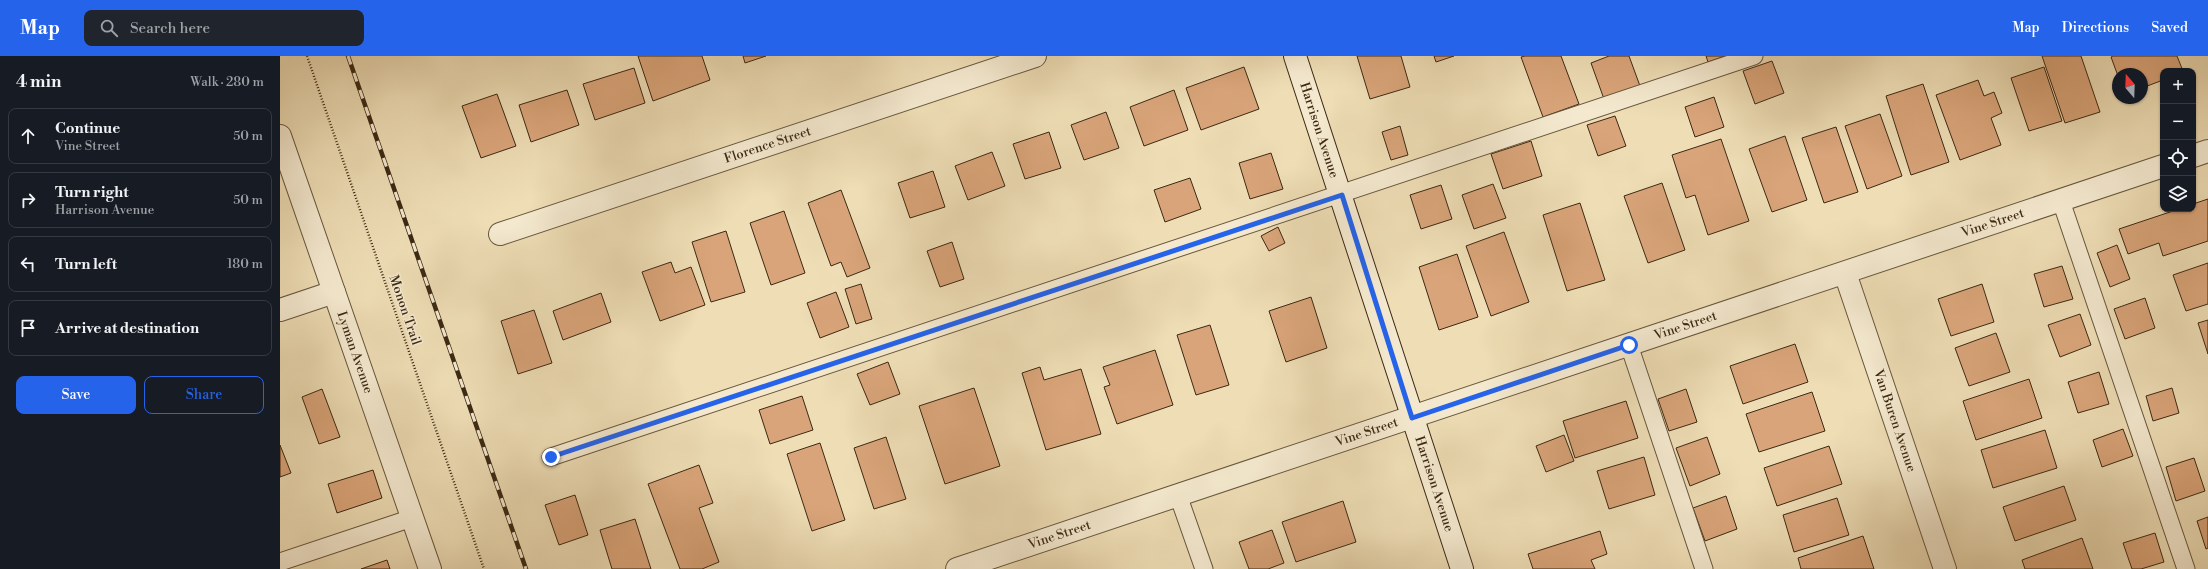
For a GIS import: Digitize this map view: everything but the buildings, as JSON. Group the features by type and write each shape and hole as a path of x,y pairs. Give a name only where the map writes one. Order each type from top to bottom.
{"street":[{"name":"Florence Street","path":"500,234 1035,56"},
{"name":"Harrison Avenue","path":"1295,56 1342,195 1412,418 1462,569"},
{"name":"Lyman Avenue","path":"280,136 430,569"},
{"path":"2196,155 2208,151"},
{"name":"Vine Street","path":"957,569 2160,167"},
{"name":"Van Buren Avenue","path":"1845,273 1945,569"},
{"path":"280,310 334,292"}],"lane":[{"path":"551,457 1342,195 1754,56"},
{"path":"2061,201 2186,569"},
{"path":"1629,345 1704,569"},
{"path":"1178,495 1204,569"},
{"path":"280,562 412,518"}],"path":[{"name":"Monon Trail","path":"307,56 484,569"}],"railway":[{"path":"348,56 526,569"}],"route":[{"path":"551,457 1342,195 1412,418 1629,345"}]}
